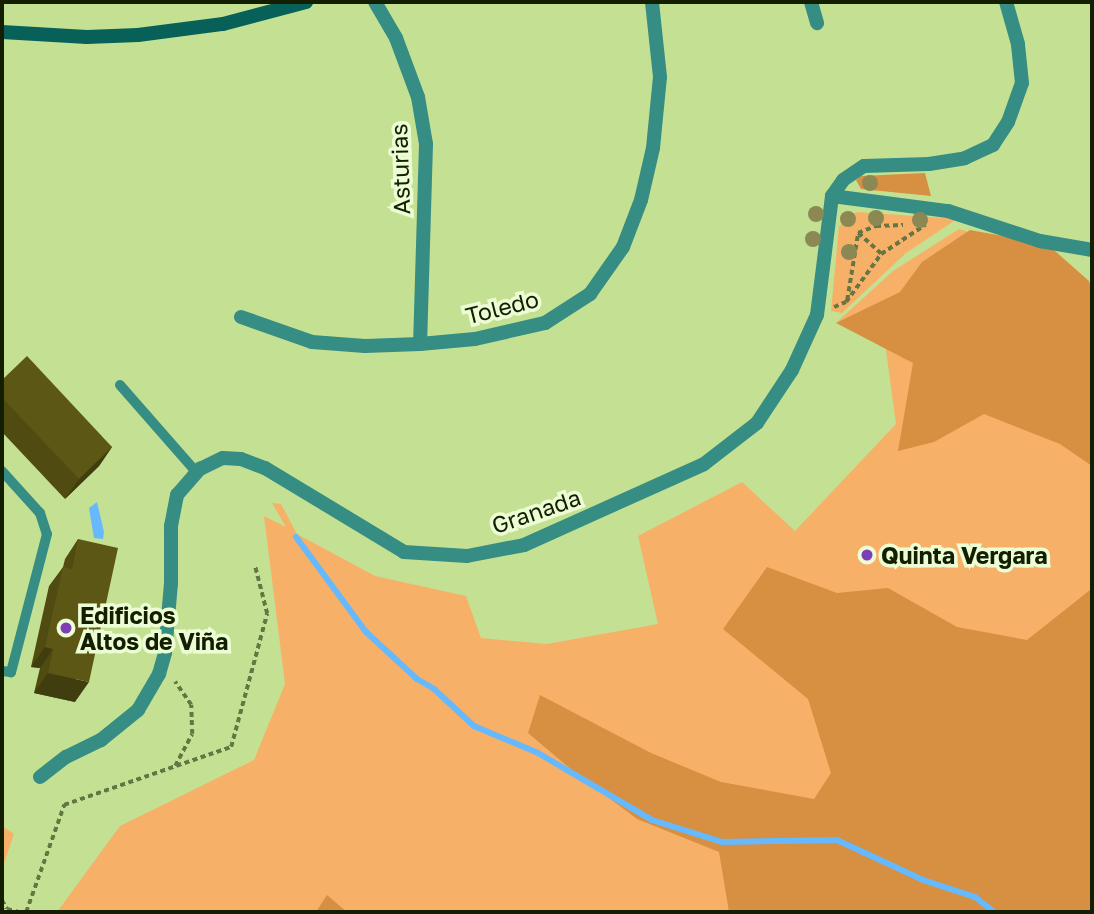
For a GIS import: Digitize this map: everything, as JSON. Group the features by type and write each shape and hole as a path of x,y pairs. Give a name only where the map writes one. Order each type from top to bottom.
{"street":[{"path":"2,32 87,37 138,35 223,24 306,2"},
{"name":"Asturias","path":"375,2 396,38 418,97 426,144 420,344"},
{"name":"Toledo","path":"241,317 312,342 365,346 420,344 475,339 545,323 590,294 623,247 642,200 653,148 660,77 652,2"},
{"path":"811,2 817,23"},
{"path":"1006,2 1018,44 1022,83 1008,122 993,145 965,158 929,164 864,166 843,180 832,196 948,211 1040,241 1092,250"},
{"name":"Granada","path":"40,777 66,757 101,740 123,725 138,710 159,674 168,633 171,526 177,495 197,473 223,458 241,459 265,468 404,552 467,556 524,545 610,509 704,464 757,423 780,392 817,315 832,196"}],"lane":[{"path":"120,386 197,473"},
{"path":"2,471 40,513 47,534 11,672 2,671"}],"path":[{"path":"817,315 846,302 881,254 948,211"},
{"path":"858,233 876,226 921,228"},
{"path":"846,302 858,233"},
{"path":"858,233 881,254"},
{"path":"26,912 64,805 231,747 267,614 255,567"},
{"path":"159,674 179,683 191,705 192,734 174,768"},
{"path":"2,900 7,909 19,912"}],"shaded area":[{"path":"925,173 931,196 861,189 856,180 861,176"},
{"path":"857,212 957,219 906,253 842,313 831,311 839,226"},
{"name":"Quinta Vergara","path":"959,229 1065,264 1092,337 1092,912 57,912 120,826 254,760 285,684 264,516 286,527 272,503 281,504 297,534 375,576 466,596 481,638 547,644 658,624 638,536 742,482 795,531 896,424 885,343 836,323 893,271"},
{"path":"970,230 1047,244 1089,281 1092,292 1092,466 1060,444 984,414 934,442 898,451 913,363 836,323 900,292 922,262"},
{"path":"767,567 837,593 888,588 957,627 1027,640 1090,590 1092,583 1092,912 729,912 719,852 637,819 528,733 540,695 651,753 721,782 814,799 831,773 808,699 723,629"},
{"path":"2,826 14,834 2,869"},
{"path":"327,895 347,912 316,912"}],"water":[{"path":"97,502 104,532 103,539 94,538 89,508"}],"building":[{"path":"27,356 112,447 79,479 2,398 2,380"},
{"name":"Edificios Altos de Viña","path":"78,539 118,548 89,682 48,673 53,649 45,647 63,567 72,569"}],"waterway":[{"path":"296,537 366,632 474,726 538,753 652,820 722,842 837,840 923,880 975,897 994,912"}],"place":[{"name":"Quinta Vergara","path":"867,555"},
{"name":"Edificios Altos de Viña","path":"66,628"}]}
